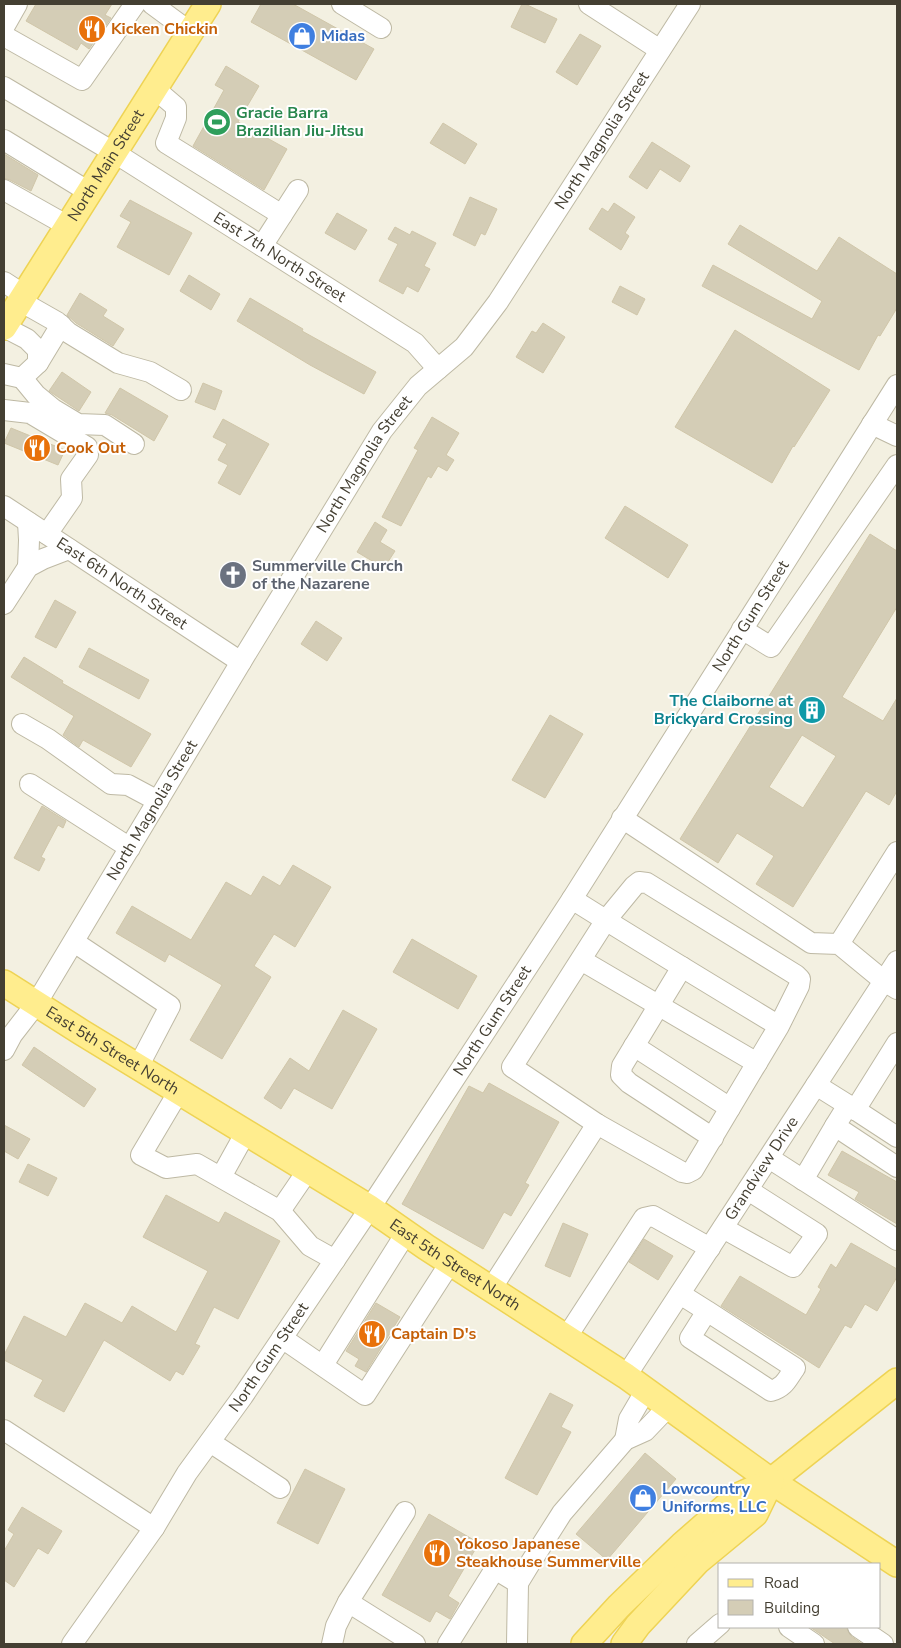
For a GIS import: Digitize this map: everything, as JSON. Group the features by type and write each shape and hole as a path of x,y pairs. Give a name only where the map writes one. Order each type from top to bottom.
{"main road":[{"name":"North Main Street","path":"4,327 208,4"},
{"name":"East 5th Street North","path":"4,983 370,1208 450,1263 636,1383 771,1481 897,1564"},
{"path":"584,1644 619,1606 703,1526 738,1496 771,1481 897,1381"},
{"path":"626,1643 638,1625 698,1562 755,1514 771,1481"}],"street":[{"path":"4,26 17,4"},
{"path":"4,36 82,80 135,4"},
{"path":"152,4 190,32"},
{"path":"342,4 381,28"},
{"path":"589,4 660,50"},
{"name":"North Magnolia Street","path":"4,1050 12,1035 36,1004 74,942 241,662 382,431 418,386 464,347 498,302 690,4"},
{"name":"East 7th North Street","path":"4,87 115,153 415,343 438,369"},
{"path":"155,89 176,107 176,118 166,143 282,215"},
{"path":"4,140 89,192"},
{"path":"4,190 68,226"},
{"path":"262,246 298,190"},
{"path":"4,282 70,334 118,363 150,372 181,390"},
{"path":"61,325 38,363 13,376 53,408 78,424 104,425 134,444"},
{"path":"4,327 27,339 38,350 38,363"},
{"name":"North Gum Street","path":"72,1644 154,1528 187,1473 370,1208 572,899 897,385"},
{"path":"4,410 30,413 87,447 88,455 71,479 72,498 47,534"},
{"path":"872,424 897,436"},
{"path":"742,629 771,647 897,465"},
{"name":"East 6th North Street","path":"4,506 241,662"},
{"path":"4,604 28,567 30,540 28,522"},
{"path":"28,567 69,549"},
{"path":"22,724 48,739 111,784 128,785 158,801"},
{"path":"30,784 130,848"},
{"path":"622,818 810,943 839,944 891,985"},
{"path":"839,944 897,852"},
{"path":"639,882 646,884 800,979 799,986 779,1026 693,1170 687,1173 596,1124 512,1067 581,960 606,920 639,882"},
{"path":"572,899 779,1026"},
{"path":"74,942 170,1006 138,1066"},
{"path":"581,960 757,1063"},
{"name":"Grandview Drive","path":"625,1440 636,1383 680,1294 816,1086 891,985 897,961"},
{"path":"682,967 622,1066 621,1075 713,1138"},
{"path":"803,1180 835,1126 852,1108 897,1043"},
{"path":"634,1046 730,1108"},
{"path":"816,1086 896,1133"},
{"path":"179,1091 141,1155 166,1168 197,1164 280,1211 310,1246 335,1260"},
{"path":"491,1289 596,1124"},
{"path":"835,1126 897,1167"},
{"path":"220,1177 246,1132"},
{"path":"769,1158 897,1240"},
{"path":"280,1211 308,1170"},
{"path":"723,1228 793,1268 817,1234 748,1190"},
{"path":"566,1338 644,1218 653,1216 710,1248"},
{"path":"323,1365 406,1233"},
{"path":"282,1338 365,1395 450,1263"},
{"path":"680,1294 707,1311 795,1368 783,1386 771,1391 690,1338 707,1311"},
{"path":"517,1644 518,1583 562,1513 625,1440 645,1431 668,1406"},
{"path":"4,1430 154,1528"},
{"path":"210,1442 280,1488"},
{"path":"332,1644 336,1626 348,1602 404,1512"},
{"path":"448,1644 495,1569 518,1583"},
{"path":"348,1602 415,1644"},
{"path":"697,1644 718,1626"},
{"path":"790,1628 814,1644"},
{"path":"859,1628 883,1644"}],"building":[{"path":"36,4 112,4 105,15 111,18 89,49 81,43 77,50 26,21"},
{"path":"261,4 293,4 374,49 356,80 251,22"},
{"path":"522,4 557,19 545,43 511,27"},
{"path":"580,34 601,46 577,85 556,72"},
{"path":"226,66 259,86 238,122 287,149 264,190 193,146 224,90 215,85"},
{"path":"443,123 477,144 465,164 430,143"},
{"path":"652,142 690,166 680,182 660,169 647,189 629,177"},
{"path":"4,154 38,175 31,191 4,178"},
{"path":"470,197 497,209 485,235 481,233 475,246 453,235"},
{"path":"130,200 192,233 169,275 117,247 131,222 120,216"},
{"path":"614,203 635,217 625,233 629,236 621,250 589,229 602,208 608,212"},
{"path":"337,213 367,230 355,250 325,233"},
{"path":"740,225 817,271 839,237 897,274 897,308 880,336 878,335 859,370 702,286 713,265 812,319 822,301 728,244"},
{"path":"395,227 410,235 412,231 436,243 424,266 430,269 418,292 407,286 403,294 379,281 398,244 388,239"},
{"path":"189,275 220,294 211,310 180,291"},
{"path":"620,286 645,299 637,315 612,302"},
{"path":"80,293 107,310 103,316 124,329 113,346 76,323 67,315"},
{"path":"250,298 303,329 302,331 376,372 364,394 310,365 237,321"},
{"path":"543,323 565,337 543,373 516,357 532,331 536,333"},
{"path":"735,330 830,390 793,446 772,483 675,427"},
{"path":"62,372 91,392 79,411 49,391"},
{"path":"203,383 222,391 215,410 195,402"},
{"path":"120,388 168,416 154,441 112,415 105,413"},
{"path":"432,417 459,433 446,455 454,460 447,471 438,466 431,478 428,476 401,526 382,517 418,450 414,448"},
{"path":"223,419 269,444 240,495 218,483 228,465 218,460 227,444 213,437"},
{"path":"11,428 65,450 58,465 4,443"},
{"path":"625,506 688,545 668,578 605,538"},
{"path":"375,522 387,530 380,542 395,551 384,568 357,552"},
{"name":"The Claiborne at Brickyard Crossing","path":"870,534 897,551 897,607 842,697 883,721 897,698 897,791 889,805 866,791 793,907 756,884 774,856 737,833 718,863 680,839","holes":["802,735 836,756 803,808 769,787"]},
{"path":"55,600 76,612 56,648 35,637"},
{"path":"316,621 342,638 327,661 301,644"},
{"path":"89,648 149,680 139,699 79,667"},
{"path":"24,657 63,681 62,683 151,734 131,767 83,740 79,747 63,735 74,716 11,677"},
{"path":"550,715 583,734 545,798 512,780"},
{"path":"42,806 66,821 63,828 58,825 41,857 45,859 39,871 14,858"},
{"path":"293,865 331,887 295,947 274,934 254,966 271,977 222,1059 190,1040 222,985 169,954 165,962 116,933 132,906 191,940 226,882 251,896 263,876 280,886"},
{"path":"412,939 477,976 458,1009 393,972"},
{"path":"343,1010 377,1029 332,1109 294,1088 281,1109 264,1098 290,1058 309,1071"},
{"path":"34,1047 96,1089 84,1107 22,1065"},
{"path":"489,1083 559,1122 525,1183 529,1185 511,1216 504,1212 483,1249 402,1204 469,1086 483,1093"},
{"path":"4,1125 30,1139 18,1159 4,1151"},
{"path":"842,1151 897,1182 897,1224 855,1199 859,1192 828,1175"},
{"path":"28,1164 57,1178 48,1196 19,1182"},
{"path":"166,1195 219,1223 225,1212 280,1241 238,1319 214,1307 195,1344 200,1346 183,1375 176,1371 170,1381 104,1340 64,1412 34,1396 43,1380 4,1360 4,1355 24,1316 66,1337 85,1303 122,1323 132,1306 176,1332 208,1271 143,1237"},
{"path":"563,1223 588,1234 570,1277 545,1266"},
{"path":"644,1239 673,1256 658,1280 629,1262"},
{"path":"851,1243 897,1269 897,1277 877,1311 865,1304 851,1328 845,1325 819,1368 721,1306 740,1276 806,1315 821,1289 818,1287 831,1264 836,1268"},
{"name":"Captain D's","path":"376,1303 400,1317 366,1372 355,1366 359,1359 346,1351"},
{"path":"550,1393 573,1405 561,1427 571,1432 537,1495 505,1478"},
{"path":"645,1453 676,1479 607,1560 576,1534"},
{"path":"305,1469 345,1489 318,1544 277,1523"},
{"path":"22,1507 62,1531 48,1554 38,1548 14,1587 4,1580 4,1551 14,1534 8,1530"},
{"path":"429,1514 479,1543 448,1596 459,1603 450,1619 436,1611 430,1622 382,1595"},
{"path":"811,1628 847,1628 851,1636 862,1644 835,1644"}],"place":[{"name":"Kicken Chickin","path":"92,29"},
{"name":"Midas","path":"302,36"},
{"name":"Gracie Barra Brazilian Jiu-Jitsu","path":"217,122"},
{"name":"Cook Out","path":"37,448"},
{"name":"Summerville Church of the Nazarene","path":"233,575"},
{"name":"The Claiborne at Brickyard Crossing","path":"812,710"},
{"name":"Captain D's","path":"372,1334"},
{"name":"Lowcountry Uniforms, LLC","path":"643,1498"},
{"name":"Yokoso Japanese Steakhouse Summerville","path":"437,1553"}]}
